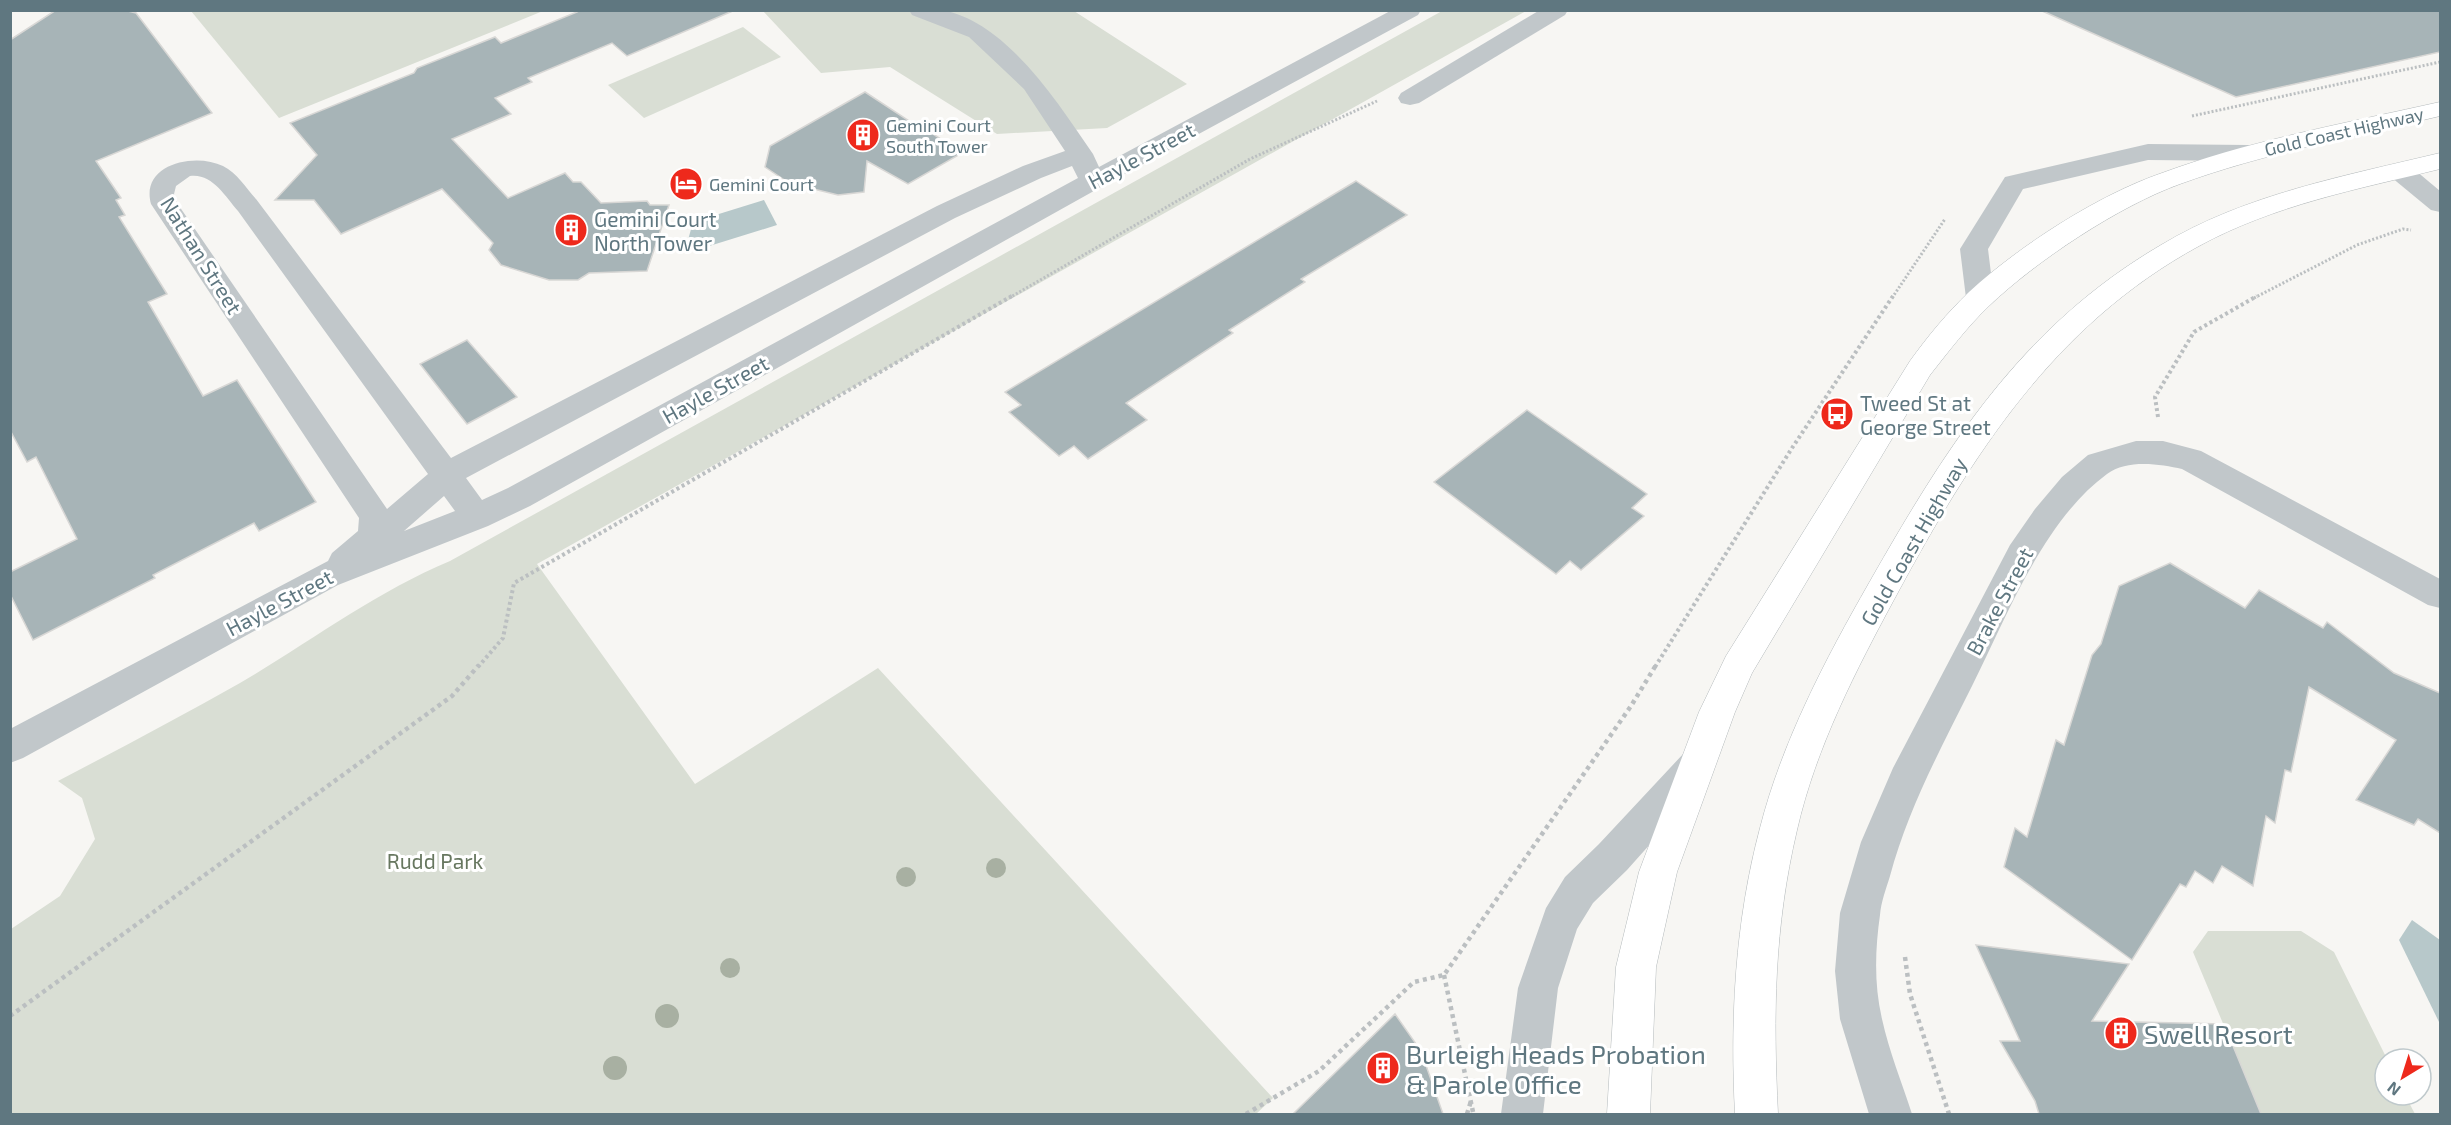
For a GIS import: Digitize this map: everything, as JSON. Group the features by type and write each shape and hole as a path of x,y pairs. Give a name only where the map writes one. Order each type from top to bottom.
{"highway":[{"name":"Gold Coast Highway","path":"1628,1114 1636,967 1658,872 1718,712 1738,666 1920,368 1948,331 1980,298 2054,241 2122,201 2169,179 2248,153 2440,109"},
{"name":"Gold Coast Highway","path":"1756,1114 1754,999 1758,936 1769,867 1788,795 1826,699 1882,590 1971,441 2007,392 2045,349 2087,311 2146,267 2189,240 2263,206 2337,185 2440,161"}],"street":[{"path":"920,10 977,32 1034,84 1080,154 1092,181"},
{"path":"1410,98 1557,10"},
{"name":"Hayle Street","path":"10,747 326,576 477,518 519,497 1396,13"},
{"name":"Gold Coast Highway","path":"1980,298 1974,249 2014,183 2148,152 2248,153"},
{"path":"326,576 422,499 447,474 946,212 1032,172 1080,154"},
{"name":"Nathan Street","path":"371,539 376,528 375,516 370,507 169,212 161,198 161,186 166,179 189,168 206,168 218,175 233,190 253,213 447,474 477,518"},
{"path":"2400,171 2440,204"},
{"name":"Brake Street","path":"1890,1114 1861,1018 1856,970 1860,913 1880,842 1906,780 2022,554 2046,518 2073,486 2099,463 2136,453 2163,453 2190,459 2216,471 2440,595"},
{"path":"1522,1114 1538,988 1560,921 1579,890 1613,857 1698,763"}],"path":[{"path":"10,1016 452,696 503,638 514,583 1250,159 1380,100 1410,98"},
{"path":"2163,453 2156,397 2194,332 2356,245 2403,229 2414,230"},
{"path":"1903,948 1910,994 1949,1114"},
{"path":"1444,975 1474,1114"},
{"path":"1467,1114 1471,1100"}],"green space":[{"path":"191,11 543,11 279,118"},
{"path":"763,11 1074,11 1187,84 1107,128 997,134 890,67 821,73"},
{"name":"Rudd Park","path":"1442,11 1526,11 537,564 695,784 878,668 1273,1098 1256,1114 11,1114 11,929 60,896 95,839 82,798 58,781 240,683 395,588 450,561"},
{"path":"743,27 781,57 644,118 608,85"},
{"path":"2208,931 2301,931 2334,952 2381,1047 2373,1047 2373,1107 2411,1107 2415,1114 2261,1114 2193,952"}],"shaded area":[{"path":"764,200 777,225 706,247 688,240 693,222"},
{"path":"2412,920 2440,940 2440,1024 2399,940"}],"building":[{"path":"56,10 124,10 136,13 212,113 96,161 121,198 116,200 125,215 119,217 167,294 148,302 203,396 237,380 316,502 259,531 254,523 153,575 155,578 33,640 10,594 10,572 77,539 36,457 27,462 10,430 10,40"},
{"path":"575,10 735,10 627,56 612,43 528,78 532,82 495,98 511,114 452,139 508,198 565,173 573,182 581,182 601,203 647,201 650,205 669,205 647,271 589,273 578,280 549,280 501,265 489,250 493,243 442,189 341,234 314,200 275,200 317,155 290,123 414,73 417,68 495,37 501,43 577,12"},
{"path":"2040,10 2440,10 2440,52 2236,97"},
{"name":"Gemini Court South Tower","path":"865,92 962,153 908,184 867,161 864,192 838,195 789,183 765,167 770,146"},
{"path":"1356,181 1407,215 1301,279 1305,282 1229,330 1233,333 1126,403 1147,420 1088,459 1074,446 1059,456 1009,412 1021,405 1005,392"},
{"path":"467,340 517,397 467,424 420,364"},
{"path":"1527,410 1647,494 1632,508 1644,516 1581,570 1570,561 1556,574 1434,482"},
{"path":"2170,563 2245,608 2259,590 2323,628 2327,622 2394,673 2440,693 2440,833 2418,819 2414,825 2356,800 2396,740 2309,687 2291,772 2285,770 2275,823 2266,816 2253,886 2222,866 2213,883 2195,871 2186,887 2180,884 2132,960 2004,867 2015,828 2027,837 2056,740 2064,745 2092,655 2101,644 2119,586"},
{"name":"Swell Resort","path":"1976,945 2129,964 2092,1021 2224,1024 2261,1114 2039,1114 2035,1101 2000,1041 2020,1041"},
{"name":"Burleigh Heads Probation & Parole Office","path":"1395,1014 1421,1051 1443,1114 1293,1114"}],"place":[{"name":"Gemini Court South Tower","path":"863,135"},
{"name":"Gemini Court","path":"686,184"},
{"name":"Gemini Court North Tower","path":"571,230"},
{"name":"Tweed St at George Street","path":"1837,414"},
{"name":"Swell Resort","path":"2121,1033"},
{"name":"Burleigh Heads Probation & Parole Office","path":"1383,1068"}]}
